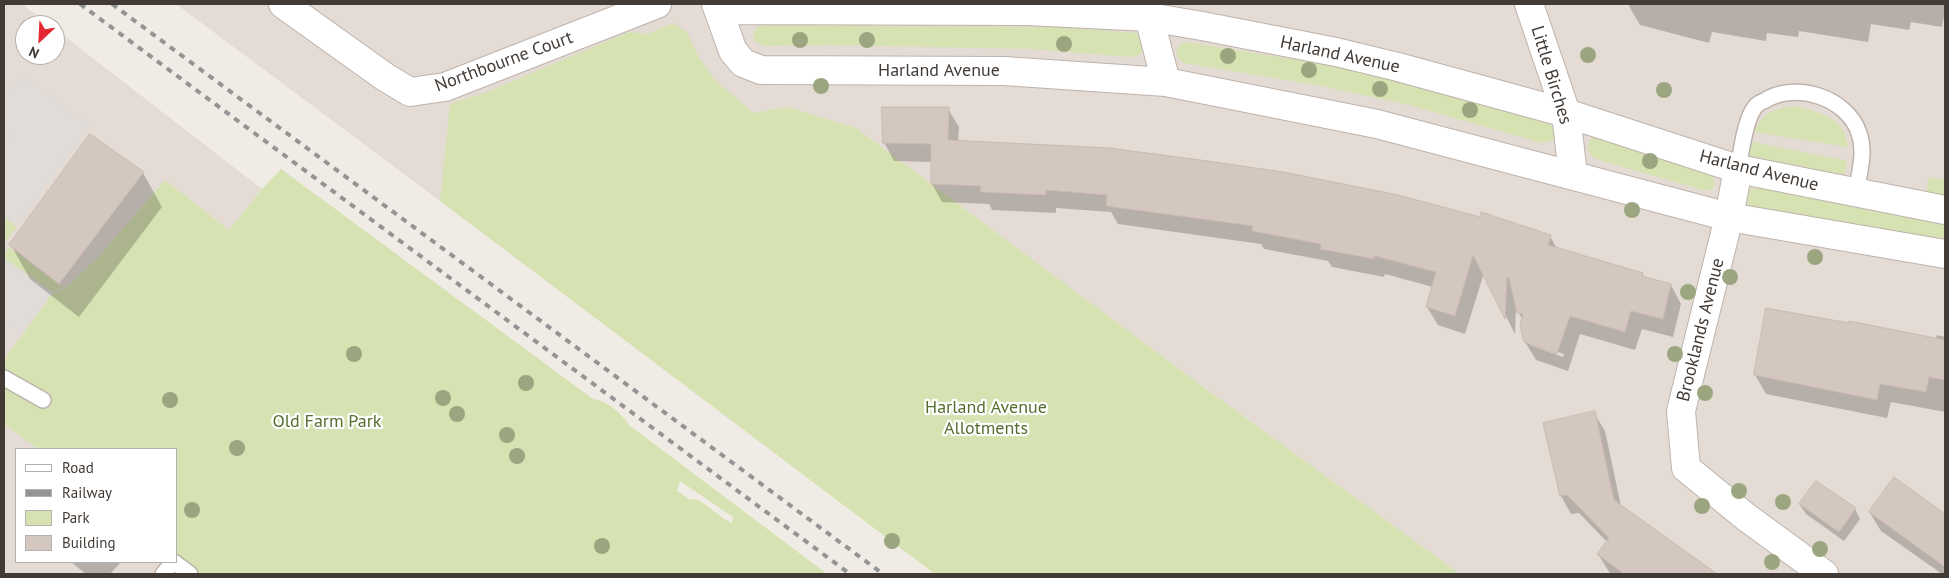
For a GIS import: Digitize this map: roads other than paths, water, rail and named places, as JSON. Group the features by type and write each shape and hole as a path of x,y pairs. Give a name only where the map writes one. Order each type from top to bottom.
{"street":[{"name":"Northbourne Court","path":"283,4 385,77 410,92 445,87 657,4"},
{"name":"Little Birches","path":"1528,4 1566,112 1574,176"},
{"name":"Harland Avenue","path":"1945,210 1738,169 1566,112 1345,54 1202,26 1147,11 717,7 732,51 744,63 761,70 1004,71 1166,82 1377,124 1729,217 1945,254"},
{"path":"1147,11 1166,82"},
{"name":"Brooklands Avenue","path":"1738,169 1729,217 1681,411 1686,468 1746,517 1824,574"}],"lane":[{"path":"1738,169 1746,128 1755,107 1774,95 1806,92 1835,103 1848,115 1859,132 1864,151 1856,193"},
{"path":"4,378 44,400"},
{"path":"163,574 172,563"},
{"path":"174,563 190,574"}],"railway":[{"path":"80,4 850,574"},
{"path":"112,4 883,574"}],"park label":[{"name":"Harland Avenue Allotments","path":"986,418"},
{"name":"Old Farm Park","path":"327,422"}]}
